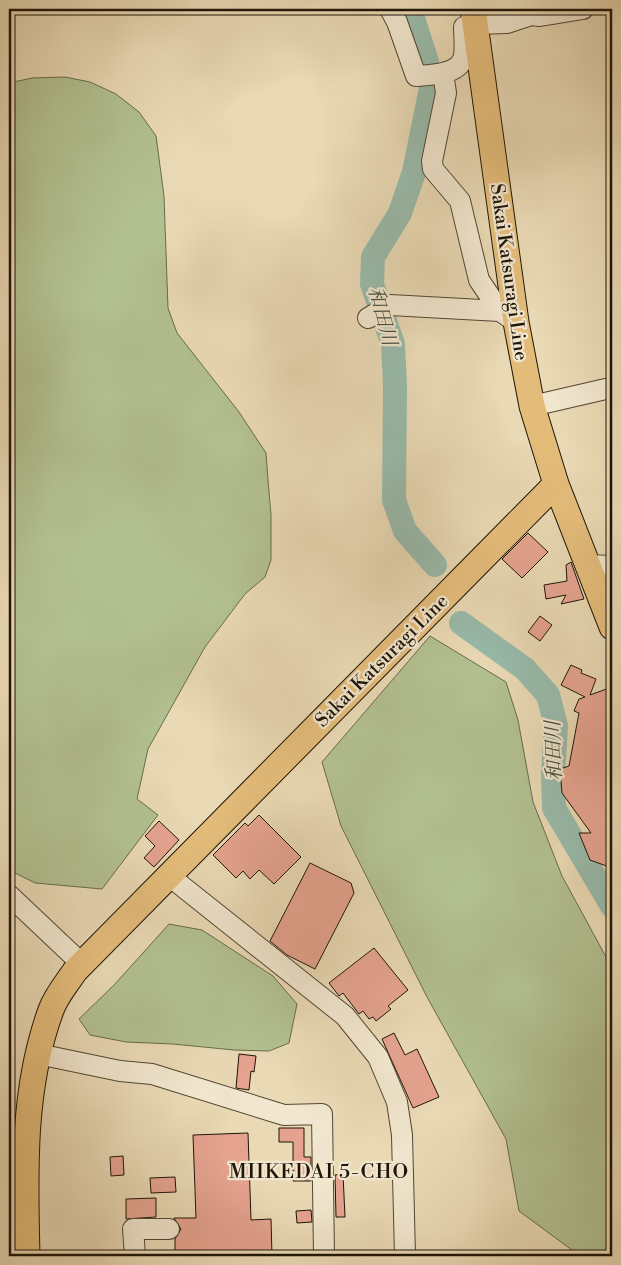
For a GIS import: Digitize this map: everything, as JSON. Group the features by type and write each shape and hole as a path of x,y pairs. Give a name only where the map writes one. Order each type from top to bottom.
{"main road":[{"name":"Sakai Katsuragi Line","path":"27,1256 18,1228 26,1141 38,1054 52,1008 82,964 556,484 532,406 508,316 474,16"},
{"path":"556,484 612,627"}],"street":[{"path":"390,9 397,22 416,76 444,73 459,65 464,58 464,27 474,16 507,23 533,12 540,16 583,9"},
{"path":"444,73 446,93 432,161 433,169 460,201 479,280 508,316"},
{"path":"368,318 390,305 508,316"},
{"path":"532,406 612,393"},
{"path":"588,565 612,566"},
{"path":"168,875 345,1016 378,1057 397,1102 402,1135 405,1256"},
{"path":"9,895 82,964"},
{"path":"38,1054 120,1071 152,1074 284,1115 322,1114 324,1256"},
{"path":"135,1256 133,1229 169,1228"}],"green space":[{"path":"65,77 90,82 116,94 139,112 156,136 164,196 168,308 177,333 239,412 266,453 271,515 271,560 265,577 245,594 205,647 148,749 137,799 158,815 102,889 35,883 9,870 9,83 32,78"},
{"path":"430,636 506,682 518,720 533,802 562,876 612,968 612,1256 580,1256 519,1211 506,1139 427,997 341,826 322,762"},
{"path":"169,924 202,930 273,976 297,1004 289,1043 269,1051 234,1050 126,1042 90,1035 79,1019 115,984"}],"building":[{"path":"528,533 548,552 522,578 502,559"},
{"path":"571,562 584,599 561,604 566,595 546,599 544,585 567,581 566,565"},
{"path":"540,616 552,625 540,641 528,632"},
{"path":"571,665 582,670 581,673 596,679 590,695 612,687 612,868 590,860 579,833 591,833 562,793 560,769 569,766 579,713 574,711 579,699 585,697 561,685"},
{"path":"259,815 301,857 274,884 259,870 250,879 243,871 236,878 213,855 245,823 248,826"},
{"path":"159,821 179,840 154,867 144,858 155,846 145,836"},
{"path":"310,863 351,883 354,893 315,969 287,955 270,941"},
{"path":"374,948 408,990 388,1006 391,1009 376,1021 373,1017 369,1019 363,1011 359,1014 343,993 339,996 329,983"},
{"path":"394,1033 405,1055 417,1049 439,1097 413,1108 382,1039"},
{"path":"239,1054 256,1056 254,1072 251,1071 249,1090 236,1088"},
{"path":"279,1128 304,1128 304,1157 311,1157 311,1181 293,1181 293,1142 279,1142"},
{"path":"248,1133 251,1220 271,1219 272,1256 175,1256 175,1239 181,1229 174,1218 196,1218 193,1135"},
{"path":"123,1156 124,1175 111,1176 110,1157"},
{"path":"343,1174 345,1217 336,1217 335,1175"},
{"path":"175,1177 176,1192 151,1193 150,1178"},
{"path":"156,1198 156,1217 126,1219 126,1199"},
{"path":"311,1210 312,1222 297,1223 296,1211"}],"waterway":[{"name":"和田川","path":"410,9 427,62 431,88 414,172 400,213 373,257 372,284 393,344 395,385 394,500 405,531 435,565"},
{"name":"和田川","path":"461,623 525,669 548,695 556,726 553,775 554,808 612,906"}],"district":[{"name":"MIIKEDAI 5-CHO","path":"319,1171"}]}
